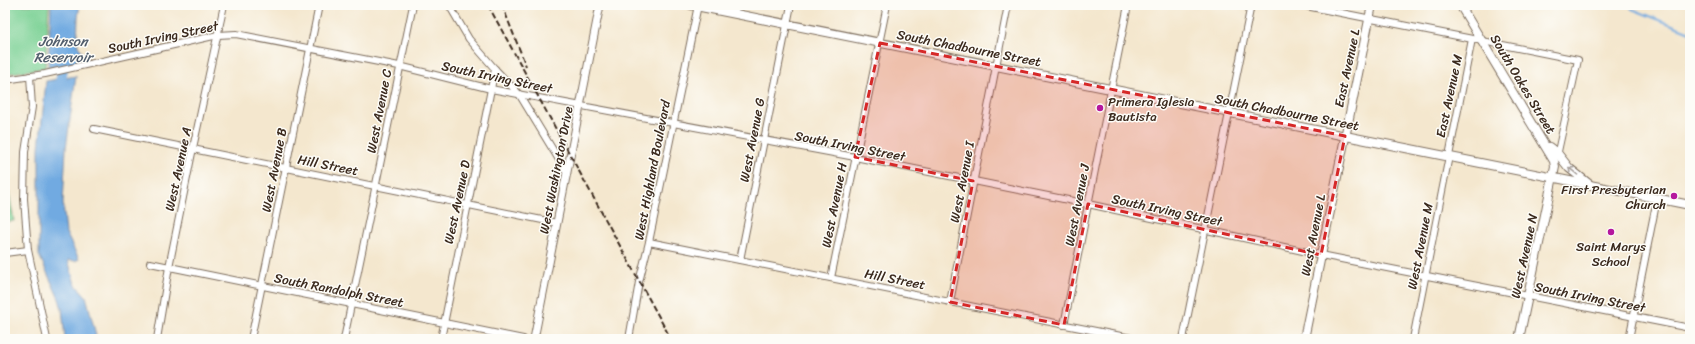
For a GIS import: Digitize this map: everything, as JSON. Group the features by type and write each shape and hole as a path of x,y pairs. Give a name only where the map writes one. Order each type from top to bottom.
{"main road":[{"name":"South Chadbourne Street","path":"695,5 1448,158 1690,205"},
{"name":"East Avenue L","path":"1345,136 1372,5"},
{"name":"South Oakes Street","path":"1460,5 1545,144 1554,161 1555,167"},
{"name":"West Avenue L","path":"1304,339 1345,136"},
{"path":"1545,144 1558,154 1569,168 1591,186"},
{"path":"1552,178 1555,167"},
{"name":"West Avenue N","path":"1519,339 1552,178"}],"street":[{"name":"West Avenue A","path":"157,339 169,267 224,5"},
{"name":"West Avenue B","path":"251,339 319,5"},
{"name":"West Avenue C","path":"344,339 399,66 413,5"},
{"path":"449,5 469,39 519,94 567,172"},
{"name":"West Washington Drive","path":"534,339 600,5"},
{"name":"West Highland Boulevard","path":"629,339 639,282 649,242 695,5"},
{"name":"West Avenue G","path":"740,260 791,5"},
{"name":"West Avenue H","path":"831,278 887,5"},
{"name":"West Avenue I","path":"950,302 1008,5"},
{"name":"West Avenue J","path":"1064,325 1128,5"},
{"path":"1183,339 1251,5"},
{"path":"1301,5 1578,60 1555,167"},
{"name":"South Irving Street","path":"5,80 46,74 218,35 236,34 399,66 490,89 855,157 1088,204 1321,255 1690,328"},
{"name":"East Avenue M","path":"1448,158 1472,39"},
{"name":"West Avenue D","path":"441,339 495,69"},
{"path":"30,76 32,107 24,152 28,250 47,339"},
{"name":"Hill Street","path":"94,129 557,223"},
{"name":"West Avenue M","path":"1414,339 1448,158"},
{"path":"1629,339 1657,198"},
{"name":"Hill Street","path":"649,242 1136,339"},
{"path":"5,253 28,250"},
{"name":"South Randolph Street","path":"150,263 523,339"}],"highlighted area":[{"path":"880,43 1345,136 1321,255 1088,204 1064,325 950,302 973,181 855,157"}],"green space":[{"path":"5,5 49,5 45,68 5,74"},
{"path":"9,192 14,221 5,222 5,193"}],"water":[{"name":"Johnson Reservoir","path":"51,5 80,5 77,43 83,55 87,54 88,60 48,68"},
{"path":"76,76 66,148 63,203 66,233 79,259 75,261 68,260 75,284 86,296 97,339 65,339 62,309 59,299 39,255 39,148 46,81"}],"waterway":[{"path":"1629,5 1632,9 1690,32"},
{"path":"59,93 65,51"}],"railway":[{"path":"488,5 671,339"},
{"path":"502,5 526,66"}],"place":[{"name":"Primera Iglesia Bautista","path":"1100,108"},
{"name":"First Presbyterian Church","path":"1674,196"},
{"name":"Saint Marys School","path":"1611,232"}]}
